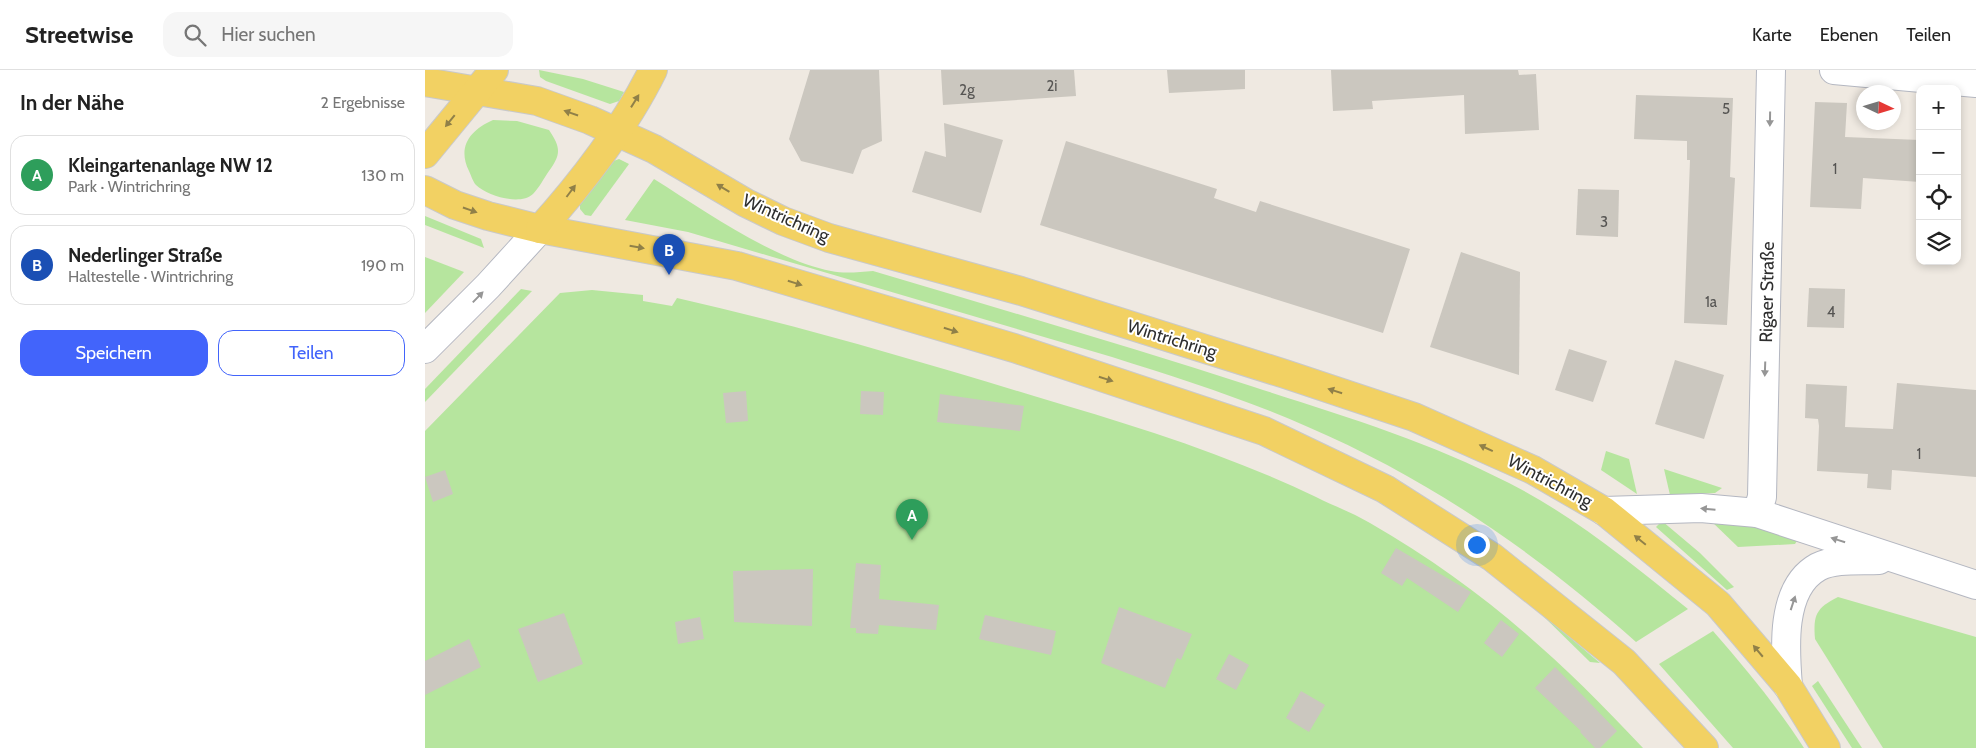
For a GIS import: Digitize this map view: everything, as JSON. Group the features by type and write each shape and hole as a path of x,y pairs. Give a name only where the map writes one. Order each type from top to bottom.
{"main road":[{"path":"540,229 557,210 617,131 653,70"},
{"path":"425,154 485,80"},
{"name":"Wintrichring","path":"425,82 485,80 617,131 675,159 747,203 783,221 829,238 1021,291 1414,417 1533,470 1604,511 1719,604 1788,686 1826,748"},
{"path":"425,190 455,205 488,216 540,229 737,266 1014,348 1264,431 1385,489 1492,557 1624,662 1704,748"}],"street":[{"name":"Rigaer Straße","path":"1757,514 1762,497 1771,70"},
{"path":"1834,70 1976,84"},
{"path":"425,349 488,286 540,229"},
{"path":"1604,511 1701,508 1757,514 1976,585"},
{"path":"1788,686 1785,632 1794,599 1803,581 1818,567 1841,561 1901,560"}],"green space":[{"path":"539,70 583,79 624,92 619,101 610,104 546,81 540,77"},
{"path":"493,120 517,121 549,130 556,142 558,151 556,160 537,189 527,198 512,199 496,196 481,189 472,178 464,154 465,147 472,134"},
{"path":"619,159 629,164 591,216 585,215 580,209 580,204 611,162"},
{"path":"654,179 739,232 786,256 809,265 841,272 873,271 1207,372 1352,419 1447,454 1509,483 1557,510 1646,575 1688,609 1636,642 1560,579 1481,521 1397,470 1353,448 1260,407 1112,357 688,232 625,220"},
{"path":"425,216 481,239 484,248 425,225"},
{"path":"425,257 464,272 425,313"},
{"path":"521,289 532,291 425,402 425,389"},
{"path":"592,290 643,295 643,301 672,306 677,298 856,344 1142,429 1212,453 1281,481 1364,519 1409,547 1482,598 1548,654 1612,715 1643,748 425,748 425,431 560,293"},
{"path":"1606,451 1629,459 1637,494 1601,470"},
{"path":"1664,469 1722,488 1715,493 1670,495"},
{"path":"1710,520 1762,525 1798,539 1795,544 1738,547"},
{"path":"1662,521 1700,553 1734,587 1727,590 1656,527"},
{"path":"1838,597 1976,637 1976,748 1883,748 1815,639 1817,613 1825,605"},
{"path":"1536,609 1600,663 1590,662"},
{"path":"1713,631 1761,688 1804,748 1733,748 1659,664"},
{"path":"1818,681 1862,748 1852,748 1812,686"}],"building":[{"path":"810,70 879,70 882,141 862,150 853,174 801,161 789,139"},
{"path":"941,70 1074,70 1076,96 943,105"},
{"path":"1167,70 1245,70 1245,89 1169,93"},
{"path":"1331,70 1518,70 1519,75 1536,74 1539,130 1465,134 1464,95 1372,101 1373,109 1333,111"},
{"path":"1636,95 1733,98 1730,177 1735,178 1727,325 1684,323 1690,160 1687,160 1687,141 1634,139"},
{"path":"1815,102 1847,103 1845,137 1916,140 1916,182 1863,178 1861,209 1810,207"},
{"path":"944,123 1003,140 981,213 912,192 925,151 946,157"},
{"path":"1066,141 1217,189 1214,198 1256,212 1260,201 1410,249 1383,333 1040,225"},
{"path":"1578,189 1619,190 1618,237 1576,235"},
{"path":"1461,252 1520,272 1519,375 1430,347"},
{"path":"1809,288 1845,289 1844,328 1807,327"},
{"path":"1569,349 1607,361 1593,402 1555,390"},
{"path":"1675,360 1724,375 1704,439 1655,424"},
{"path":"1897,383 1976,390 1976,477 1892,470 1891,490 1867,488 1868,474 1817,471 1819,426 1818,419 1805,418 1806,384 1847,386 1845,427 1893,429"},
{"path":"746,391 748,421 726,423 723,393"},
{"path":"861,391 884,392 883,415 860,414"},
{"path":"940,394 1024,406 1020,431 937,422"},
{"path":"445,470 453,494 433,502 425,477"},
{"path":"1396,548 1471,592 1458,612 1407,578 1402,586 1381,573"},
{"path":"856,563 881,565 879,599 939,605 936,630 879,625 878,634 856,633 856,628 850,628"},
{"path":"813,569 812,626 734,622 733,571"},
{"path":"1119,607 1192,634 1181,660 1177,658 1165,688 1101,663"},
{"path":"564,613 583,664 538,682 518,629"},
{"path":"985,615 1056,631 1051,655 979,639"},
{"path":"700,617 704,639 678,644 675,622"},
{"path":"1501,620 1519,634 1502,657 1484,643"},
{"path":"469,639 481,667 425,695 425,661"},
{"path":"1229,654 1249,665 1236,690 1216,679"},
{"path":"1555,667 1617,731 1600,748 1595,748 1581,731 1535,688"},
{"path":"1301,691 1325,705 1309,732 1286,718"}],"place":[{"name":"Nederlinger Straße","path":"669,275"},
{"name":"Kleingartenanlage NW 12","path":"912,540"}]}
